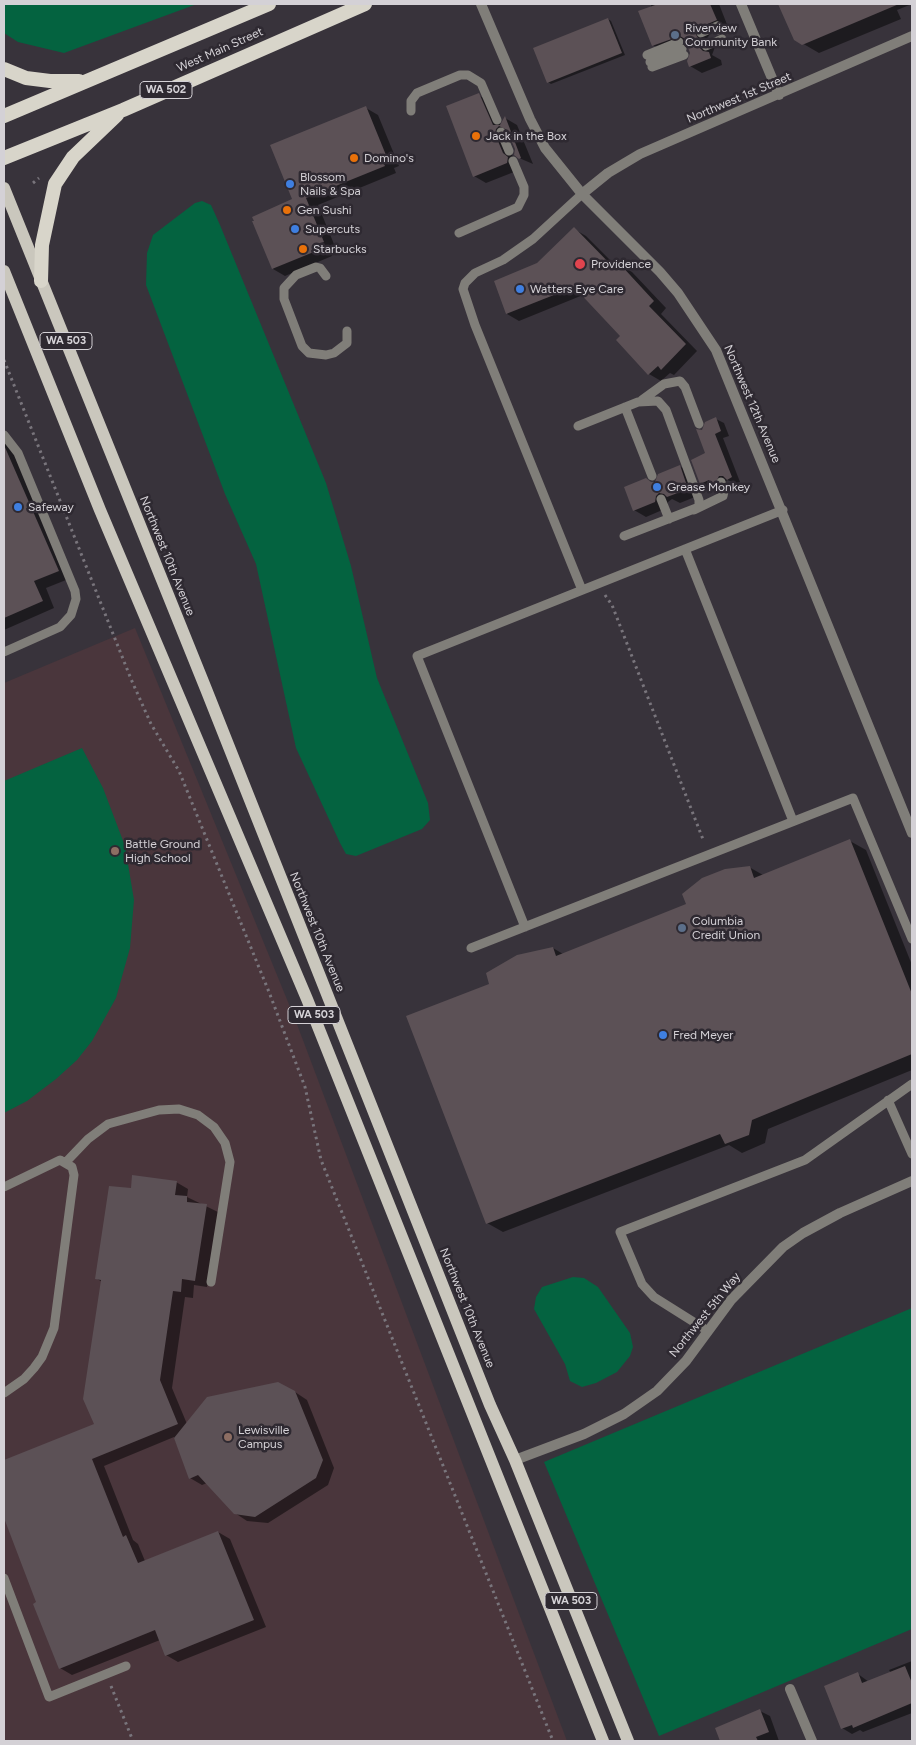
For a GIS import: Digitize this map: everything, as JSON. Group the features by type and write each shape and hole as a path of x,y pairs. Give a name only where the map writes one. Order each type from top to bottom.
{"highway":[{"name":"West Main Street","path":"4,116 32,106 84,81 269,4"},
{"name":"West Main Street","path":"4,158 123,110 365,4"},
{"path":"4,69 26,78 50,81 84,81"},
{"path":"42,281 42,245 55,184 72,157 123,110"}],"main road":[{"name":"Northwest 10th Avenue","path":"4,188 206,688 486,1396 515,1460 628,1741"},
{"name":"WA 503","path":"4,271 100,510 308,999 603,1741"}],"street":[{"name":"Northwest 12th Avenue","path":"481,4 530,119 545,148 582,194 660,272 697,320 716,350 783,510 912,833"},
{"path":"741,4 779,95"},
{"name":"Northwest 1st Street","path":"582,194 608,173 640,154 912,36"},
{"name":"Northwest 5th Way","path":"515,1460 584,1434 624,1414 657,1391 686,1361 731,1300 783,1247 803,1233 840,1213 912,1181"},
{"path":"790,1689 812,1741"}],"lane":[{"path":"717,26 720,34 704,39 717,26"},
{"path":"649,61 682,48"},
{"path":"411,111 411,101 417,93 460,75 468,75 481,83 497,120"},
{"path":"501,132 509,151"},
{"path":"459,233 518,207 522,201 524,188 513,161"},
{"path":"582,194 533,240 503,260 475,273 465,282 463,289 475,325 582,590"},
{"path":"326,276 320,268 316,267 296,275 284,288 284,299 302,346 308,353 326,355 334,353 347,343 347,331"},
{"path":"578,426 638,402 664,384 680,381 686,387 700,424"},
{"path":"638,402 658,401 666,410 699,500 699,507 693,510"},
{"path":"625,407 652,476"},
{"path":"4,435 18,453 75,591 76,599 71,615 60,627 4,652"},
{"path":"624,536 669,520 723,496 724,491 721,482"},
{"path":"661,499 669,520"},
{"path":"525,927 417,656 783,510"},
{"path":"685,549 793,821"},
{"path":"471,948 853,798 912,939"},
{"path":"708,1331 654,1297 642,1284 620,1232 805,1160 912,1084"},
{"path":"888,1100 912,1154"},
{"path":"66,1162 88,1139 108,1124 159,1110 179,1109 198,1115 214,1127 225,1143 230,1162 211,1282"},
{"path":"4,1187 54,1162 66,1162 72,1167 74,1175 54,1328 42,1357 34,1368 24,1379 4,1393"},
{"path":"4,1578 49,1697 126,1666"}],"path":[{"path":"33,183 41,176"},
{"path":"4,360 131,679 152,724 179,771 276,1010 305,1087 321,1160 553,1741"},
{"path":"598,584 612,605 709,854"},
{"path":"107,1674 133,1741"}],"shaded area":[{"name":"Lewisville Campus","path":"135,628 295,1019 567,1741 4,1741 4,683"}],"green space":[{"path":"4,4 197,4 64,53 18,42 4,33"},
{"path":"202,201 211,205 220,225 326,483 351,566 377,678 428,803 430,820 422,829 356,856 346,854 296,748 256,564 225,494 146,285 147,253 153,235 195,203"},
{"path":"82,748 103,788 125,846 134,900 130,948 116,998 92,1041 77,1060 56,1079 27,1101 4,1113 4,781"},
{"path":"573,1277 584,1278 598,1287 630,1333 633,1347 630,1356 617,1372 596,1383 582,1387 570,1381 565,1364 534,1309 536,1297 542,1287"},
{"path":"912,1308 912,1629 659,1736 544,1462"}],"building":[{"name":"Riverview Community Bank","path":"658,4 710,4 717,20 698,28 695,33 698,38 704,39 700,48 703,51 709,52 711,58 689,67 687,61 690,53 685,39 680,36 652,46 638,11"},
{"path":"778,4 899,4 802,45 794,40"},
{"path":"608,18 622,53 547,83 533,48"},
{"name":"Jack in the Box","path":"479,93 493,125 500,125 505,116 521,158 519,159 514,155 515,149 507,130 499,126 495,134 503,153 508,157 507,163 473,177 446,106"},
{"path":"366,106 388,160 383,162 385,166 306,198 324,242 319,244 321,249 272,269 252,217 292,199 270,145"},
{"path":"574,227 614,268 619,263 654,301 649,306 686,344 661,370 658,366 648,375 616,340 620,336 574,287 506,314 494,281 537,263"},
{"path":"716,417 721,431 715,434 732,477 727,480 723,476 719,476 715,484 711,486 709,480 700,484 691,460 705,453 696,429 702,430 705,422"},
{"name":"Safeway","path":"4,445 59,571 34,581 43,601 4,618"},
{"name":"Grease Monkey","path":"680,465 688,489 667,497 659,493 656,496 655,502 633,511 624,487 646,478 651,482 655,482 658,474"},
{"name":"Fred Meyer","path":"850,839 912,994 912,1054 752,1120 749,1135 725,1144 720,1134 486,1224 406,1016 489,984 486,973 517,955 553,947 556,956 686,904 682,894 702,878 725,869 750,866 754,878"},
{"path":"132,1175 177,1181 175,1195 187,1196 187,1202 207,1204 195,1281 182,1279 181,1292 173,1291 160,1380 178,1424 92,1459 123,1537 126,1535 138,1563 218,1531 254,1620 165,1656 155,1630 59,1669 33,1604 36,1602 4,1518 4,1460 94,1424 83,1399 101,1280 95,1279 109,1186 131,1188"},
{"path":"278,1382 295,1391 323,1460 316,1478 255,1517 234,1514 198,1475 189,1479 174,1438 207,1397"},
{"path":"905,1666 912,1683 912,1703 853,1728 852,1725 841,1729 824,1686 858,1672 862,1683"},
{"path":"760,1709 769,1732 756,1737 758,1741 720,1741 715,1728"}],"place":[{"name":"Riverview Community Bank","path":"675,35"},
{"name":"Jack in the Box","path":"476,136"},
{"name":"Domino's","path":"354,158"},
{"name":"Blossom Nails & Spa","path":"290,184"},
{"name":"Gen Sushi","path":"287,210"},
{"name":"Supercuts","path":"295,229"},
{"name":"Starbucks","path":"303,249"},
{"name":"Providence","path":"580,264"},
{"name":"Watters Eye Care","path":"520,289"},
{"name":"Grease Monkey","path":"657,487"},
{"name":"Safeway","path":"18,507"},
{"name":"Battle Ground High School","path":"115,851"},
{"name":"Columbia Credit Union","path":"682,928"},
{"name":"Fred Meyer","path":"663,1035"},
{"name":"Lewisville Campus","path":"228,1437"}]}
